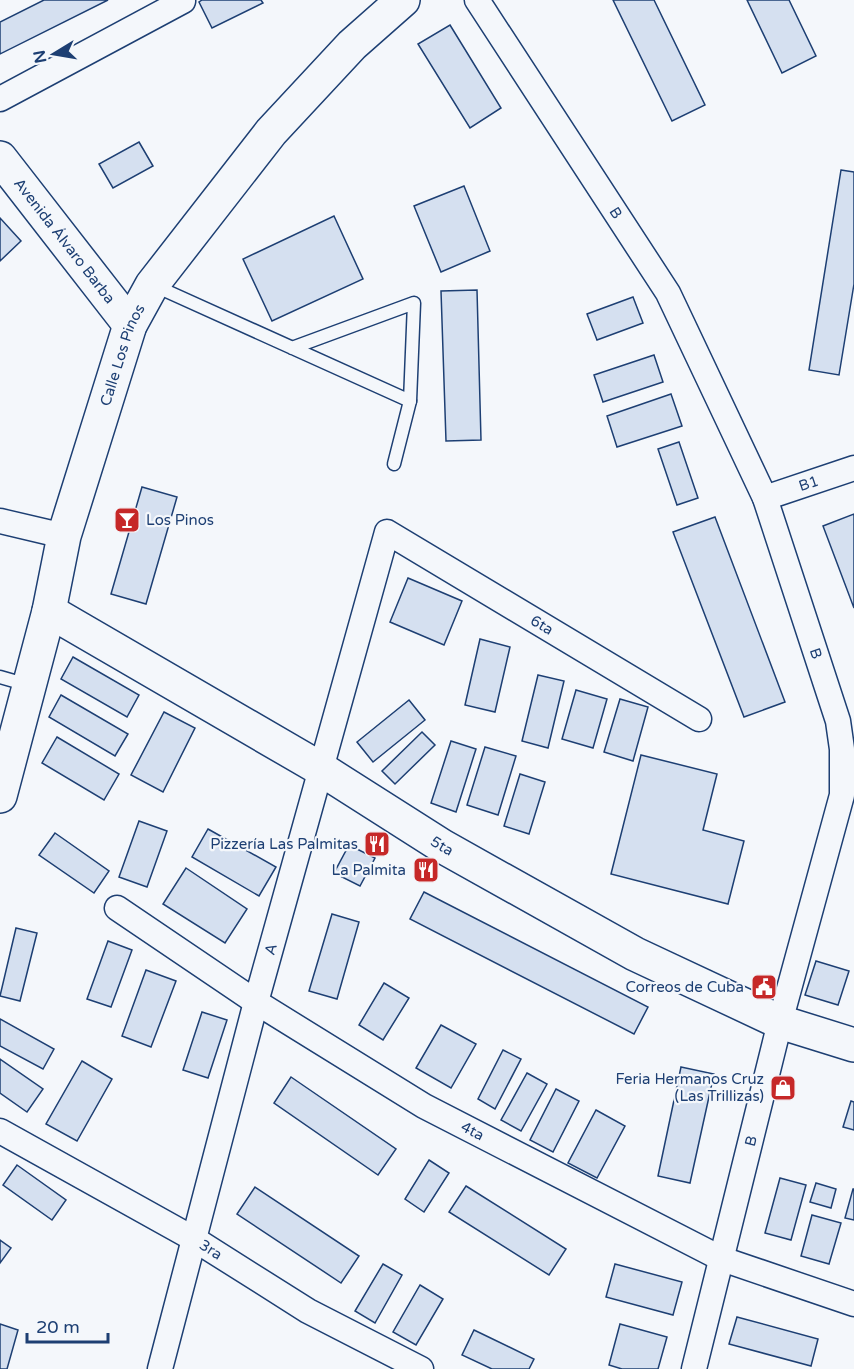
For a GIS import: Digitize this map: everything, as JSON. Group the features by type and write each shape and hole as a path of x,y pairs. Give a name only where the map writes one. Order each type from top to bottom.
{"street":[{"name":"Calle Los Pinos","path":"0,796 15,681 49,611 64,536 130,325 152,285 271,132 352,45 403,0"},
{"name":"B","path":"477,0 668,293 765,498 848,747 842,795 780,1022 694,1369"},
{"path":"0,99 183,1"},
{"name":"Avenida Álvaro Barba","path":"0,158 130,325"},
{"name":"B1","path":"765,498 854,468"},
{"path":"0,521 64,536"},
{"name":"6ta","path":"387,532 699,719"},
{"name":"A","path":"160,1369 256,1002 387,532"},
{"name":"5ta","path":"49,611 321,769 442,846 635,954 780,1022 854,1045"},
{"name":"4ta","path":"117,908 256,1002 424,1106 722,1259 854,1304"},
{"name":"3ra","path":"0,1131 195,1239 308,1311 421,1369"}],"lane":[{"path":"152,285 410,401"},
{"path":"292,348 414,303 410,401 394,464"}],"building":[{"path":"44,0 108,0 0,54 0,22"},
{"path":"202,0 261,0 263,3 212,28 199,2"},
{"path":"613,0 654,0 705,105 672,121"},
{"path":"747,0 789,0 816,56 782,73"},
{"path":"450,25 501,108 470,128 418,44"},
{"path":"139,142 153,166 113,188 99,164"},
{"path":"841,170 854,172 854,284 839,375 809,370"},
{"path":"464,186 490,251 441,272 414,206"},
{"path":"334,216 363,279 272,321 243,259"},
{"path":"0,218 21,241 0,261"},
{"path":"477,290 481,440 446,441 441,291"},
{"path":"633,297 643,323 597,340 587,314"},
{"path":"654,355 663,382 603,402 594,375"},
{"path":"671,394 682,426 617,447 607,416"},
{"path":"679,442 698,498 677,505 658,449"},
{"path":"142,487 177,497 146,604 111,594"},
{"path":"854,514 854,608 823,526"},
{"path":"715,517 785,702 744,717 673,532"},
{"path":"408,578 462,601 444,645 390,622"},
{"path":"480,639 510,647 495,712 465,705"},
{"path":"73,657 139,695 127,717 61,679"},
{"path":"538,675 564,681 548,748 522,741"},
{"path":"576,690 607,699 593,748 562,739"},
{"path":"61,695 128,734 115,756 49,717"},
{"path":"620,699 648,707 633,761 604,752"},
{"path":"409,700 425,720 373,762 357,742"},
{"path":"164,712 195,728 163,792 131,775"},
{"path":"422,732 435,745 395,784 382,771"},
{"path":"57,737 119,774 104,800 42,763"},
{"path":"451,741 476,749 456,812 431,803"},
{"path":"485,747 516,756 498,815 467,805"},
{"path":"641,755 717,774 703,830 744,841 728,904 611,874"},
{"path":"520,774 545,782 529,834 504,826"},
{"path":"139,821 167,831 147,887 119,877"},
{"path":"208,829 276,867 259,896 192,857"},
{"path":"55,833 109,871 94,893 39,855"},
{"path":"349,845 375,858 360,886 334,873"},
{"path":"186,868 247,909 225,943 163,904"},
{"path":"424,892 648,1007 634,1034 410,919"},
{"path":"332,914 359,922 337,999 309,991"},
{"path":"16,928 37,933 20,1001 0,996"},
{"path":"108,941 132,950 111,1007 87,999"},
{"path":"816,961 849,971 838,1005 805,995"},
{"path":"146,970 176,981 151,1047 122,1036"},
{"path":"384,983 409,998 383,1040 359,1025"},
{"path":"202,1012 227,1020 208,1078 183,1070"},
{"path":"0,1019 54,1049 43,1069 0,1046"},
{"path":"441,1025 476,1044 451,1088 416,1068"},
{"path":"503,1050 521,1059 495,1109 478,1099"},
{"path":"0,1059 43,1089 27,1112 0,1093"},
{"path":"82,1061 112,1079 77,1141 46,1124"},
{"path":"681,1067 714,1074 690,1183 658,1176"},
{"path":"527,1073 547,1084 521,1131 501,1120"},
{"path":"291,1077 396,1149 378,1175 274,1103"},
{"path":"556,1089 579,1101 553,1152 530,1140"},
{"path":"851,1101 854,1102 854,1130 843,1127"},
{"path":"596,1110 625,1126 597,1178 568,1163"},
{"path":"429,1160 449,1173 424,1212 405,1199"},
{"path":"17,1165 66,1200 52,1220 3,1185"},
{"path":"780,1178 806,1185 791,1240 765,1233"},
{"path":"816,1183 836,1189 831,1208 810,1202"},
{"path":"466,1186 566,1249 549,1275 449,1212"},
{"path":"255,1187 359,1256 341,1283 237,1214"},
{"path":"854,1189 854,1220 845,1218"},
{"path":"812,1215 841,1223 829,1264 801,1256"},
{"path":"0,1240 11,1248 0,1263"},
{"path":"383,1264 402,1275 375,1323 355,1311"},
{"path":"615,1264 682,1282 673,1315 606,1297"},
{"path":"420,1285 443,1299 416,1345 393,1332"},
{"path":"737,1317 818,1339 811,1366 729,1344"},
{"path":"0,1324 18,1330 7,1369 0,1369"},
{"path":"620,1324 667,1337 658,1369 622,1369 609,1365"},
{"path":"474,1330 534,1359 529,1369 492,1369 462,1355"}],"place":[{"name":"Los Pinos","path":"127,520"},
{"name":"Pizzería Las Palmitas","path":"377,844"},
{"name":"La Palmita","path":"426,870"},
{"name":"Correos de Cuba","path":"764,987"},
{"name":"Feria Hermanos Cruz (Las Trillizas)","path":"783,1088"}]}
